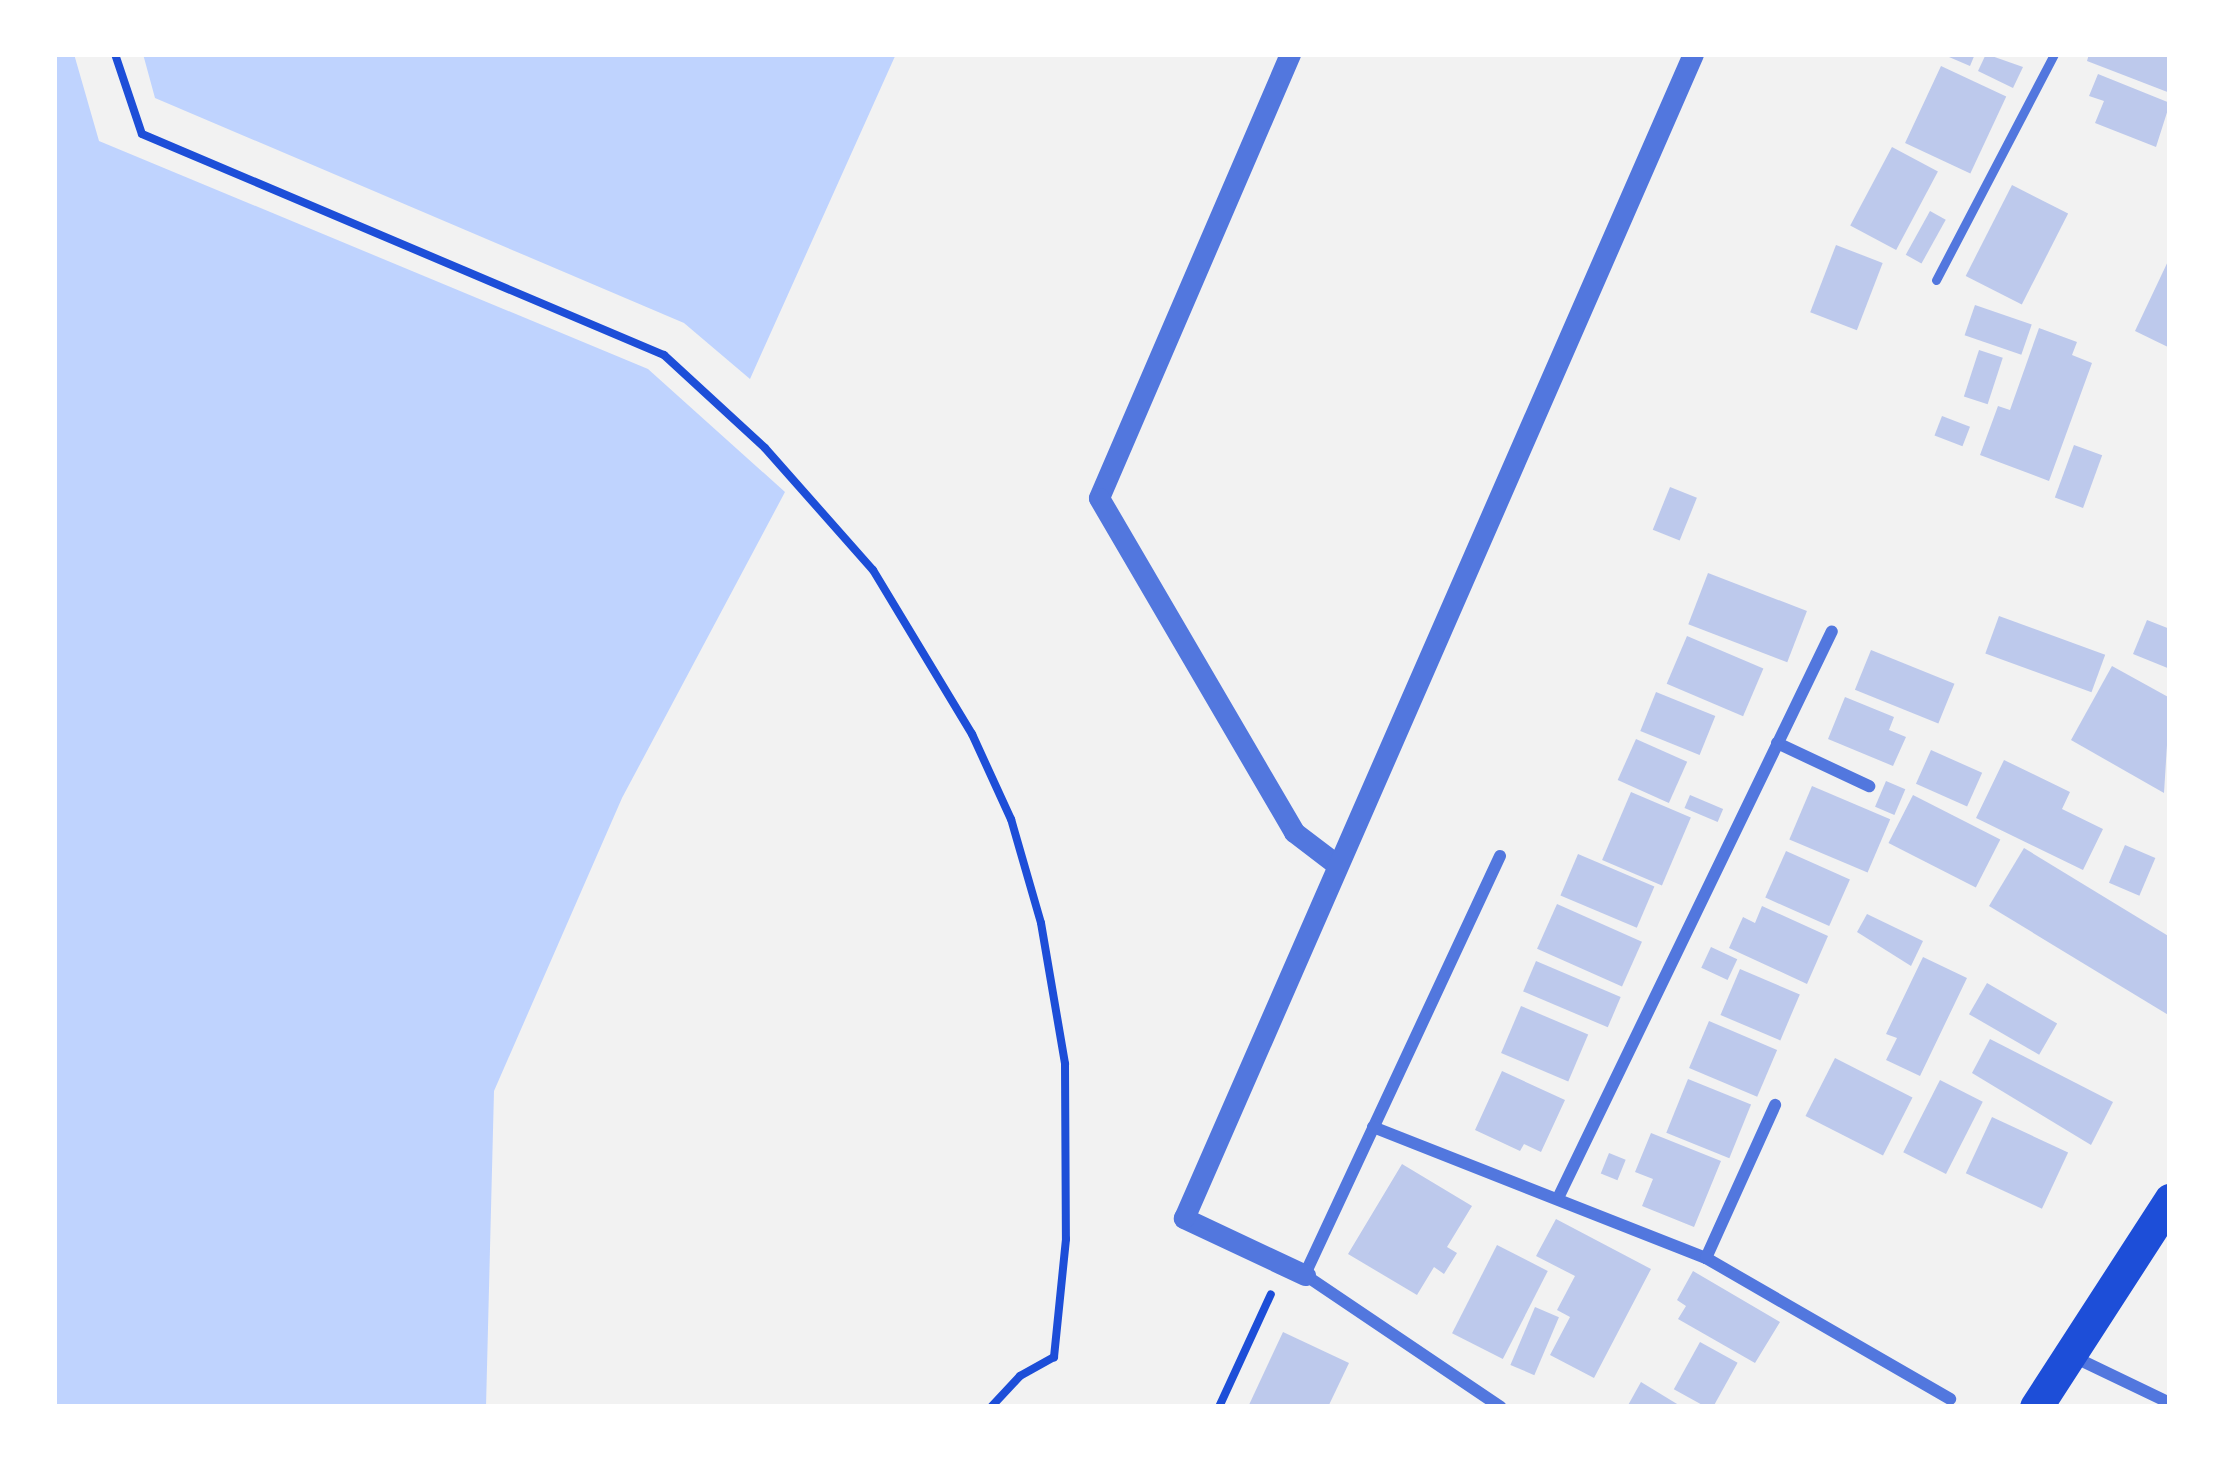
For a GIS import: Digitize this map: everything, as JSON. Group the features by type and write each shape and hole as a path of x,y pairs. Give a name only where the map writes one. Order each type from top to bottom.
{"highway":[{"path":"2036,1407 2170,1200"}],"street":[{"path":"1290,54 1100,497 1294,832 1336,864"},
{"path":"1501,1407 1295,1270 1184,1218 1693,54"},
{"path":"1559,1196 1832,631"},
{"path":"1778,743 1869,786"},
{"path":"1295,1270 1373,1126 1500,856"},
{"path":"1706,1258 1775,1106"},
{"path":"1373,1126 1706,1258 1949,1400"},
{"path":"2069,1355 2170,1403"}],"lane":[{"path":"1936,280 2054,54"}],"path":[{"path":"115,54 142,134 664,355 765,448 872,570 972,734 1011,819 1041,923 1065,1064 1066,1239 1054,1357 1020,1376 991,1407"},
{"path":"1219,1407 1295,1270"}],"water":[{"path":"54,54 74,54 99,141 648,369 785,492 622,798 494,1091 486,1407 54,1407"},
{"path":"143,54 896,54 750,379 684,323 155,98"}],"building":[{"path":"1942,54 1975,54 1970,66"},
{"path":"1986,54 2023,67 2013,88 1978,71"},
{"path":"2089,54 2170,54 2170,93 2087,61"},
{"path":"1941,66 2006,96 1970,173 1905,143"},
{"path":"2098,74 2170,103 2156,147 2095,123 2104,101 2089,96"},
{"path":"1892,147 1938,171 1896,250 1850,226"},
{"path":"2012,185 2068,214 2022,304 1966,276"},
{"path":"1930,211 1946,220 1922,263 1906,255"},
{"path":"1836,245 1883,263 1857,330 1810,312"},
{"path":"2170,257 2170,348 2135,331"},
{"path":"1975,305 2032,325 2021,355 1965,335"},
{"path":"2039,328 2077,342 2072,355 2092,363 2049,481 1980,455 1998,406 2010,410"},
{"path":"1979,350 2003,358 1988,404 1964,397"},
{"path":"1942,416 1970,427 1962,446 1934,436"},
{"path":"2074,445 2102,455 2083,508 2055,498"},
{"path":"1670,487 1697,498 1680,541 1653,530"},
{"path":"1708,573 1807,611 1787,662 1688,624"},
{"path":"1999,616 2105,655 2092,692 1985,654"},
{"path":"2147,620 2170,629 2170,669 2133,654"},
{"path":"1687,636 1763,668 1743,716 1667,684"},
{"path":"1871,650 1954,684 1938,724 1855,690"},
{"path":"2112,666 2170,698 2164,793 2071,740"},
{"path":"1656,692 1715,716 1700,755 1640,731"},
{"path":"1845,697 1894,717 1889,730 1906,737 1893,766 1828,739"},
{"path":"1636,739 1687,762 1669,803 1618,780"},
{"path":"1931,750 1982,773 1967,807 1916,784"},
{"path":"2004,760 2070,792 2062,809 2103,829 2083,870 1976,818"},
{"path":"1886,781 1905,789 1894,815 1875,807"},
{"path":"1812,786 1890,819 1868,873 1789,839"},
{"path":"1631,792 1691,817 1662,886 1602,860"},
{"path":"1690,795 1723,809 1718,822 1685,808"},
{"path":"1913,795 2000,839 1976,888 1888,843"},
{"path":"2125,845 2155,858 2139,896 2109,883"},
{"path":"2024,848 2170,937 2170,1016 1989,906"},
{"path":"1786,851 1850,879 1829,926 1765,898"},
{"path":"1578,854 1654,886 1637,928 1560,895"},
{"path":"1557,904 1642,942 1622,987 1537,949"},
{"path":"1762,906 1828,936 1807,984 1729,948 1743,917 1755,923"},
{"path":"1867,914 1923,941 1911,966 1857,932"},
{"path":"1711,947 1737,959 1728,980 1701,968"},
{"path":"1923,957 1967,978 1920,1076 1886,1060 1897,1038 1886,1034"},
{"path":"1536,961 1621,997 1608,1027 1523,991"},
{"path":"1740,969 1800,994 1780,1040 1720,1015"},
{"path":"1987,983 2057,1024 2039,1055 1969,1014"},
{"path":"1521,1006 1588,1035 1568,1081 1501,1053"},
{"path":"1709,1021 1777,1050 1757,1097 1689,1068"},
{"path":"1990,1039 2113,1102 2091,1145 1972,1073"},
{"path":"1835,1058 1913,1097 1883,1155 1805,1116"},
{"path":"1502,1071 1565,1100 1541,1152 1524,1144 1520,1151 1475,1130"},
{"path":"1688,1079 1751,1104 1729,1158 1666,1133"},
{"path":"1940,1080 1983,1102 1946,1174 1903,1152"},
{"path":"1992,1117 2068,1152 2042,1209 1966,1173"},
{"path":"1651,1133 1721,1161 1694,1227 1642,1206 1653,1179 1635,1172"},
{"path":"1609,1153 1626,1160 1617,1180 1601,1173"},
{"path":"1402,1164 1472,1206 1447,1247 1457,1253 1444,1274 1434,1267 1417,1295 1348,1254"},
{"path":"1556,1219 1651,1269 1594,1378 1550,1355 1570,1317 1557,1310 1575,1276 1536,1256"},
{"path":"1497,1245 1548,1271 1503,1359 1452,1333"},
{"path":"1693,1271 1780,1322 1755,1363 1678,1319 1686,1306 1677,1300"},
{"path":"1535,1307 1559,1317 1534,1375 1510,1365"},
{"path":"1283,1332 1349,1363 1328,1407 1248,1407"},
{"path":"1700,1342 1738,1363 1713,1407 1674,1389"},
{"path":"1641,1382 1682,1407 1627,1407"}]}
